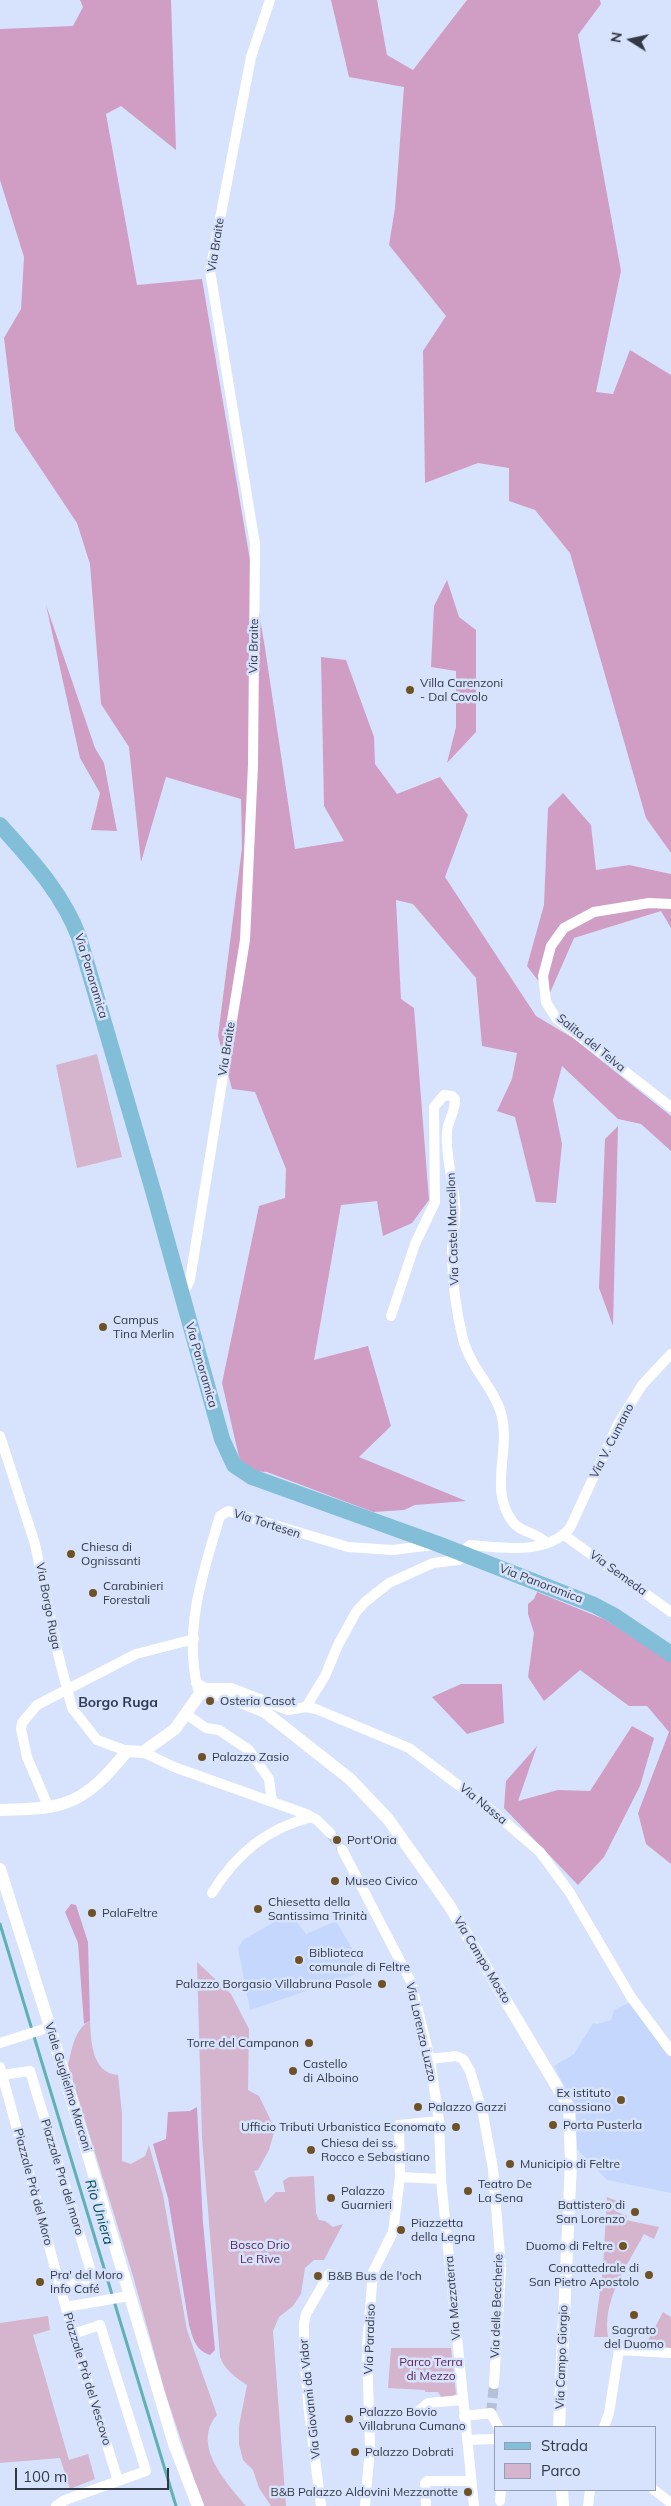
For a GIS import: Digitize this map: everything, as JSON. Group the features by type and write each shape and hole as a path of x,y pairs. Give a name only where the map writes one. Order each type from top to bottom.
{"main road":[{"name":"Via Panoramica","path":"0,825 45,876 66,905 74,922 107,1028 222,1439 234,1465 252,1477 438,1544 594,1605 613,1615 671,1654"}],"street":[{"name":"Via Braite","path":"182,1296 190,1280 245,940 252,764 255,544 210,270 251,57 270,0"},
{"name":"Salita del Telva","path":"671,904 649,903 594,912 564,928 551,946 543,976 546,1002 556,1018 671,1107"},
{"name":"Via Castel Marcellon","path":"391,1316 415,1244 435,1202 434,1107 444,1095 452,1096 455,1099 455,1111 447,1131 455,1202 452,1260 464,1341 476,1371 496,1400 502,1416 505,1435 499,1482 504,1504 512,1522 522,1530 536,1535 546,1543"},
{"name":"Via V. Cumano","path":"564,1535 570,1528 618,1424 642,1385 671,1354"},
{"name":"Via Borgo Ruga","path":"0,1436 35,1544 66,1690 72,1708 97,1740 128,1751"},
{"name":"Via Tortesen","path":"202,1690 194,1639 195,1603 220,1516 223,1513 228,1512 243,1516 348,1547 394,1550 438,1544"},
{"path":"306,1707 325,1676 338,1645 356,1612 365,1602 389,1583 433,1563 459,1560 461,1553 470,1545 503,1548 537,1546 561,1539 564,1535"},
{"name":"Via Semeda","path":"564,1535 671,1612"},
{"path":"48,1806 28,1757 21,1729 22,1723 37,1705 136,1654 194,1639"},
{"name":"Via Nassa","path":"202,1690 231,1688 288,1710 306,1707 352,1722 410,1748 490,1809 540,1852 570,1893 631,1996 671,2051"},
{"path":"143,1752 176,1729 202,1690"},
{"name":"Via Campo Mosto","path":"202,1690 228,1697 265,1712 350,1779 388,1819 449,1906 569,2107"},
{"path":"186,1714 206,1728 219,1730 249,1750 269,1779 272,1802"},
{"path":"0,1810 63,1804 104,1779 128,1751 143,1752 174,1767 312,1817 331,1834"},
{"path":"212,1893 236,1860 269,1832 312,1817"},
{"name":"Via Lorenzo Luzzo","path":"342,1849 411,1982 430,2059 439,2116 441,2178"},
{"name":"Viale Guglielmo Marconi","path":"0,1869 125,2297 174,2444 198,2506"},
{"path":"0,2043 45,2028"},
{"name":"Via delle Beccherie","path":"430,2059 456,2056 465,2061 483,2114 493,2169 501,2270 494,2384"},
{"name":"Piazzale Prà del Moro","path":"1,2071 66,2307"},
{"name":"Piazzale Pra del moro","path":"1,2071 30,2071 93,2278 61,2287"},
{"name":"Via Campo Giorgio","path":"559,2426 571,2162 569,2107"},
{"name":"Via Paradiso","path":"365,2506 370,2448 367,2346 373,2272 393,2232 400,2177 399,2125 439,2116"},
{"path":"400,2177 441,2178"},
{"name":"Via Mezzaterra","path":"441,2178 474,2506"},
{"name":"Via Giovanni da Vidor","path":"321,2506 306,2374 304,2323 306,2314 329,2274 334,2275"},
{"path":"66,2307 125,2297"},
{"name":"Piazzale Prà del Vescovo","path":"66,2307 118,2481"},
{"path":"56,2506 65,2500 146,2472 100,2325 73,2334"},
{"path":"604,2426 609,2413 619,2350 671,2352"},
{"path":"420,2410 428,2403 462,2400"},
{"path":"464,2416 491,2413 498,2426"},
{"path":"467,2440 493,2439"},
{"path":"426,2506 425,2483 433,2480 471,2481"},
{"path":"500,2501 501,2491"},
{"path":"562,2491 563,2506"},
{"path":"588,2506 590,2491"},
{"path":"655,2491 671,2503"}],"shaded area":[{"path":"80,0 171,0 176,150 121,106 106,114 137,285 202,279 265,648 295,849 344,841 324,806 321,657 346,660 374,737 375,764 397,794 440,777 468,815 445,877 536,1016 573,1038 671,1116 671,1151 641,1124 618,1119 562,1066 553,1100 562,1144 556,1203 536,1202 515,1117 497,1111 512,1079 517,1053 482,1046 476,978 413,904 396,900 401,999 414,1008 429,1200 412,1223 383,1236 377,1201 341,1205 314,1360 368,1346 391,1426 359,1457 466,1501 415,1505 404,1510 373,1512 267,1472 250,1471 240,1461 222,1383 259,1206 285,1198 286,1169 255,1092 232,1089 218,1036 242,848 241,799 166,777 141,862 129,747 101,704 90,564 77,523 15,430 4,338 21,309 24,257 0,180 0,29 73,26 83,7"},
{"path":"331,0 377,0 387,55 413,70 467,0 600,0 601,4 578,35 621,271 596,392 613,394 630,350 671,375 671,853 646,818 570,553 535,510 509,501 509,468 478,463 425,483 423,351 446,316 389,245 395,208 404,87 349,77"},
{"path":"447,580 459,617 476,630 476,732 447,763 456,727 456,671 431,667 434,606"},
{"path":"46,605 95,748 104,763 117,831 91,830 100,793 80,758"},
{"path":"563,793 591,825 596,870 629,865 671,874 671,928 661,911 574,938 549,995 527,966 544,905 548,808"},
{"path":"618,1126 613,1326 599,1288 605,1139"},
{"path":"537,1592 606,1620 671,1662 671,1864 646,1844 638,1813 669,1732 647,1706 629,1706 580,1670 544,1701 528,1677 534,1633 528,1614 528,1604 534,1599"},
{"path":"461,1684 502,1684 504,1723 467,1734 432,1697"},
{"path":"632,1726 654,1738 640,1786 604,1857 578,1885 504,1808 506,1781 537,1746 518,1801 558,1790 590,1791"},
{"path":"71,1904 76,1905 88,1942 90,2021 84,2024 78,1943 65,1912"},
{"name":"Biblioteca comunale di Feltre","path":"290,1913 306,1934 336,1921 365,1971 338,1980 338,1984 327,1984 250,2010 238,1948 243,1940"},
{"name":"Ex istituto canossiano","path":"631,2002 671,2056 671,2193 607,2180 577,2149 576,2110 554,2066 574,2054 593,2023 597,2024 611,2020 614,2010"},
{"path":"197,2107 203,2223 215,2350 210,2355 198,2347 193,2339 189,2325 168,2198 153,2144 166,2139 168,2112 190,2111"}],"green space":[{"path":"97,1054 122,1157 77,1168 56,1065"},
{"name":"Bosco Drio Le Rive","path":"197,1962 231,1994 249,2029 248,2090 259,2096 275,2129 269,2150 258,2170 254,2171 265,2203 276,2192 285,2192 283,2181 289,2177 314,2176 316,2213 319,2220 325,2221 333,2227 343,2224 324,2260 314,2260 305,2268 301,2294 293,2306 279,2317 273,2331 286,2506 271,2506 259,2488 253,2470 243,2460 239,2444 239,2426 247,2385 228,2370 220,2357 202,2138"},
{"path":"90,2021 92,2047 98,2063 109,2073 118,2075 122,2113 122,2161 131,2164 145,2156 149,2145 163,2195 187,2330 217,2415 210,2427 208,2438 209,2451 221,2475 246,2506 203,2506 165,2392 133,2276 68,2065 77,2034"},
{"path":"607,2197 617,2201 614,2206 615,2211 627,2216 626,2220 659,2227 654,2239 644,2234 617,2284 609,2310 607,2323 608,2337 594,2337 603,2268"},
{"path":"663,2312 671,2317 671,2348 644,2348"},
{"path":"48,2316 50,2330 33,2335 69,2460 88,2454 95,2479 70,2489 60,2458 0,2463 0,2323"},
{"name":"Parco Terra di Mezzo","path":"391,2348 451,2348 456,2394 450,2398 441,2397 438,2392 388,2388"}],"waterway":[{"name":"Rio Uniera","path":"0,1924 176,2506"}],"tunnel":[{"path":"331,1834 342,1849"},
{"path":"491,2413 494,2384"}],"place":[{"name":"Villa Carenzoni - Dal Covolo","path":"410,690"},
{"name":"Campus Tina Merlin","path":"103,1327"},
{"name":"Chiesa di Ognissanti","path":"71,1554"},
{"name":"Carabinieri Forestali","path":"93,1593"},
{"name":"Osteria Casot","path":"210,1701"},
{"name":"Palazzo Zasio","path":"202,1757"},
{"name":"Port'Oria","path":"337,1840"},
{"name":"Museo Civico","path":"335,1881"},
{"name":"Chiesetta della Santissima Trinità","path":"258,1909"},
{"name":"PalaFeltre","path":"92,1913"},
{"name":"Biblioteca comunale di Feltre","path":"299,1960"},
{"name":"Palazzo Borgasio Villabruna Pasole","path":"382,1984"},
{"name":"Torre del Campanon","path":"309,2043"},
{"name":"Castello di Alboino","path":"293,2071"},
{"name":"Ex istituto canossiano","path":"621,2100"},
{"name":"Palazzo Gazzi","path":"418,2107"},
{"name":"Porta Pusterla","path":"553,2125"},
{"name":"Ufficio Tributi Urbanistica Economato","path":"456,2127"},
{"name":"Chiesa dei ss. Rocco e Sebastiano","path":"311,2150"},
{"name":"Municipio di Feltre","path":"510,2164"},
{"name":"Teatro De La Sena","path":"468,2191"},
{"name":"Palazzo Guarnieri","path":"331,2198"},
{"name":"Battistero di San Lorenzo","path":"635,2212"},
{"name":"Piazzetta della Legna","path":"401,2230"},
{"name":"Duomo di Feltre","path":"623,2246"},
{"name":"Concattedrale di San Pietro Apostolo","path":"649,2275"},
{"name":"B&B Bus de l'och","path":"318,2276"},
{"name":"Pra' del Moro Info Café","path":"40,2282"},
{"name":"Sagrato del Duomo","path":"634,2315"},
{"name":"Palazzo Bovio Villabruna Cumano","path":"349,2419"},
{"name":"Palazzo Dobrati","path":"355,2452"},
{"name":"B&B Palazzo Aldovini Mezzanotte","path":"468,2492"}],"district":[{"name":"Borgo Ruga","path":"118,1703"}]}
